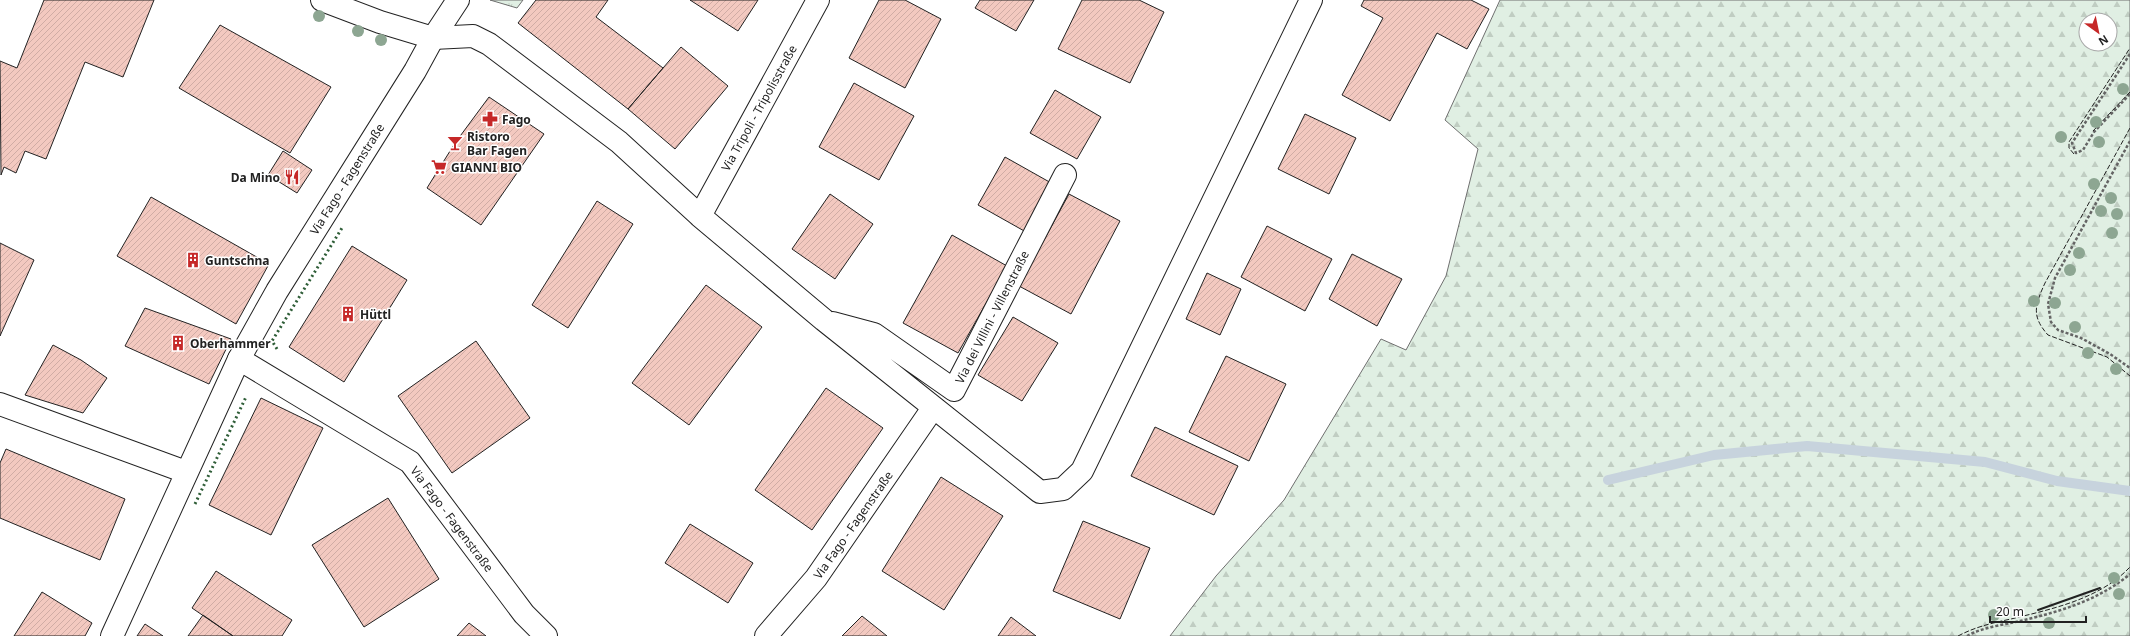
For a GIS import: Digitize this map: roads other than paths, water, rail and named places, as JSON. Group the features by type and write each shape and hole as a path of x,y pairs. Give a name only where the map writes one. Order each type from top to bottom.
{"street":[{"path":"322,0 380,22 433,38 473,36 489,44 619,142 700,216 824,320 1040,492 1063,489 1082,471 1311,0"},
{"name":"Via Fago - Fagenstraße","path":"112,636 239,359 276,291 415,72 433,38 458,0"},
{"name":"Via Tripoli - Tripolisstraße","path":"700,216 818,0"},
{"name":"Via dei Villini - Villenstraße","path":"824,320 874,334 954,390 1065,175"},
{"name":"Via Fago - Fagenstraße","path":"239,359 410,462 524,614 546,636"},
{"path":"0,404 186,472"},
{"name":"Via Fago - Fagenstraße","path":"766,636 816,578 933,408"}],"waterway":[{"path":"1608,480 1714,455 1807,446 1985,462 2057,481 2130,491"}],"place":[{"name":"Fago","path":"490,119"},
{"name":"Ristoro Bar Fagen","path":"455,143"},
{"name":"GIANNI BIO","path":"439,167"},
{"name":"Da Mino","path":"292,177"},
{"name":"Guntschna","path":"193,260"},
{"name":"Hüttl","path":"348,314"},
{"name":"Oberhammer","path":"178,343"}]}
